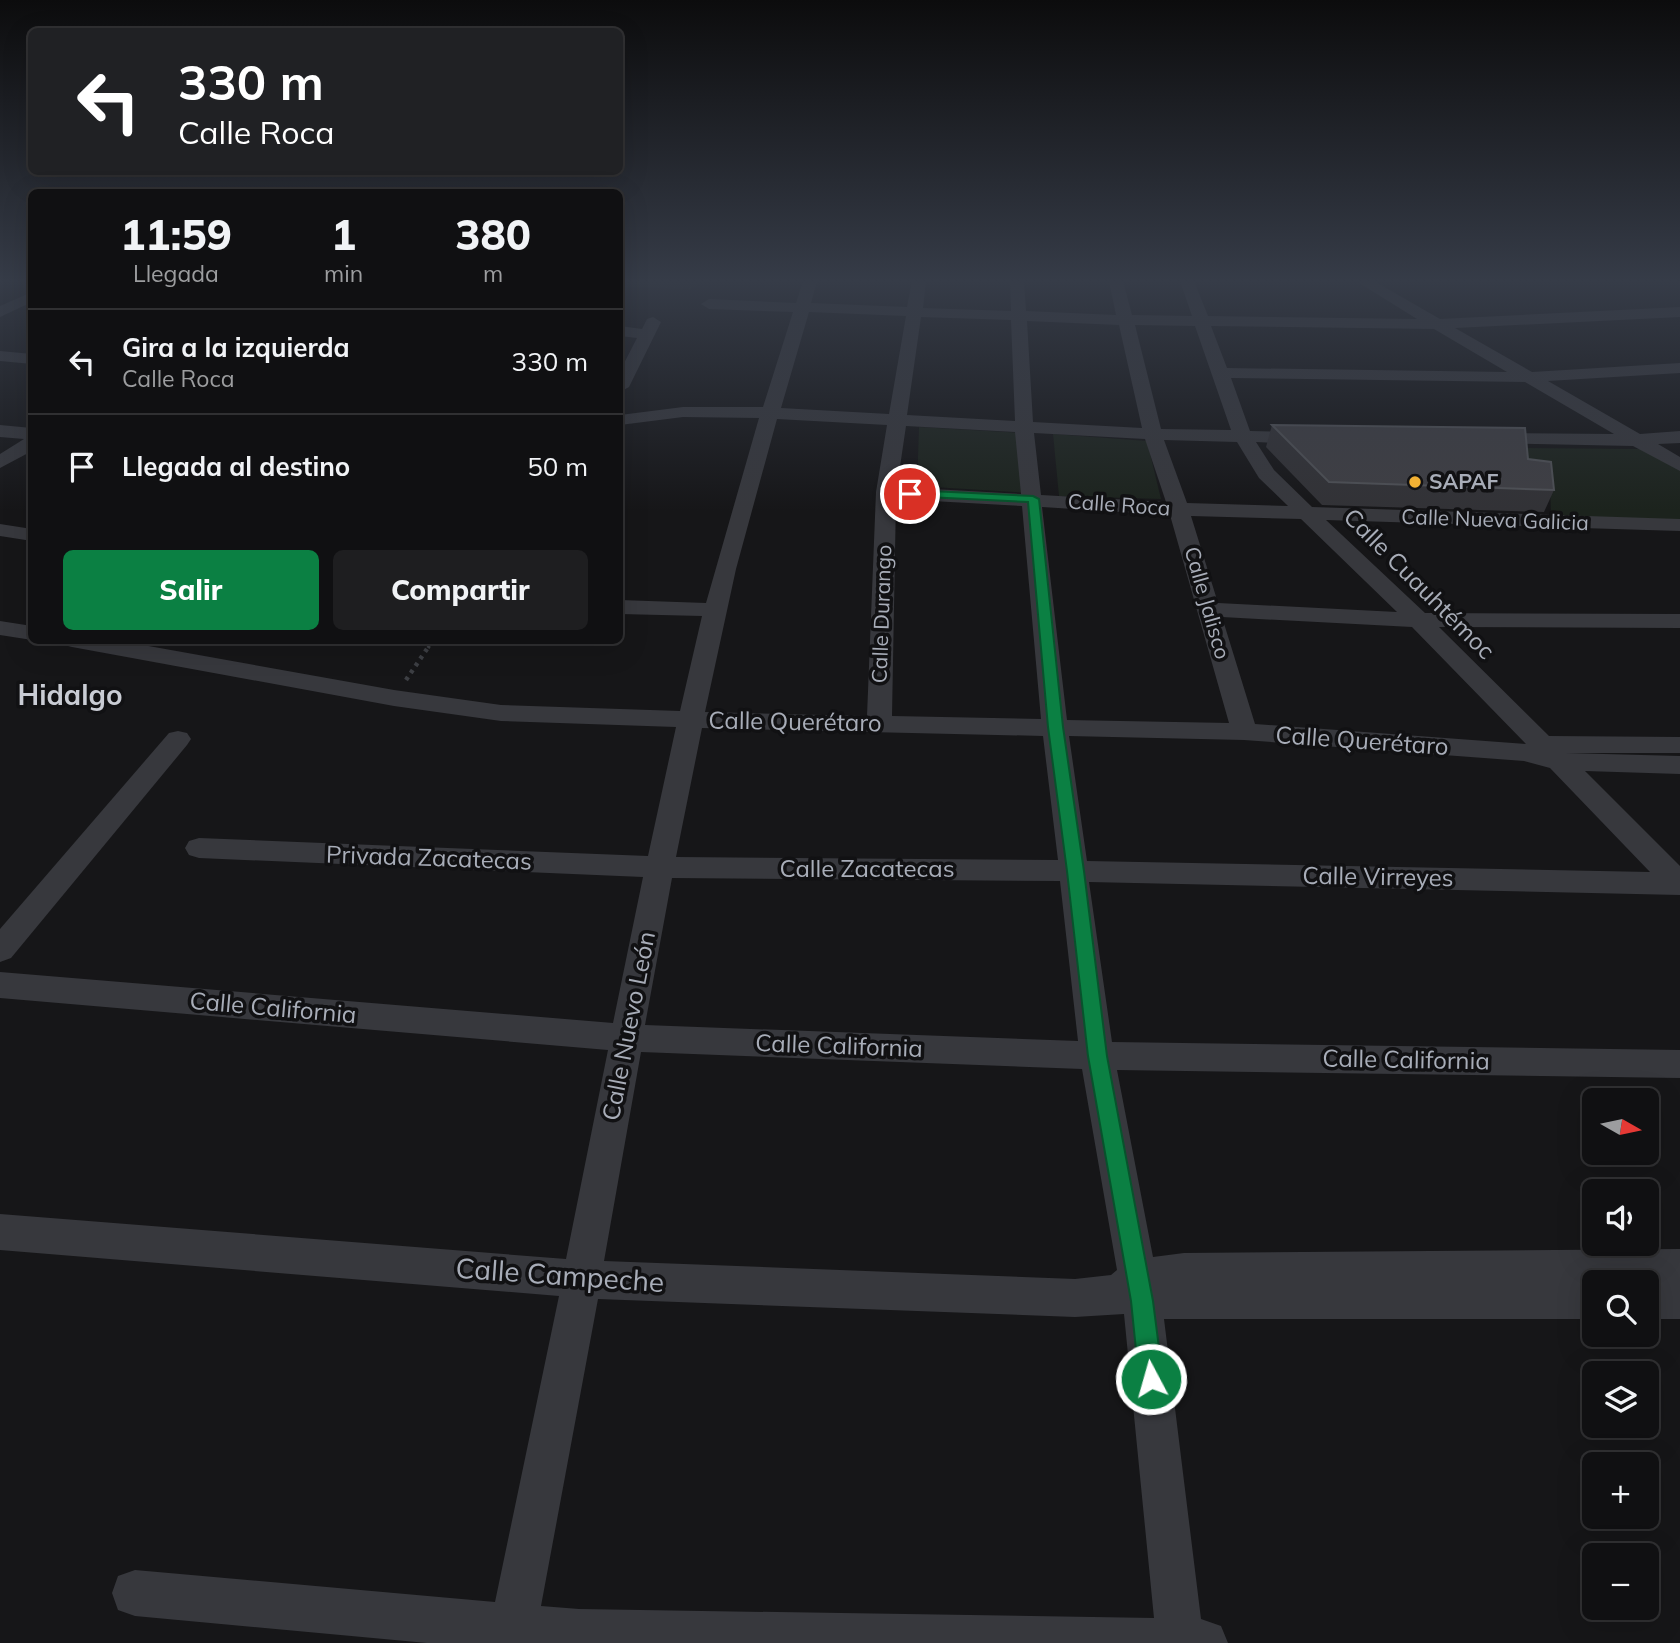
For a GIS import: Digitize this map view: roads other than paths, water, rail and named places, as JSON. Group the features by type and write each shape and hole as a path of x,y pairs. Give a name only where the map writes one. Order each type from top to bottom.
{"street":[{"path":"623,381 635,358"},
{"name":"Calle Nuevo León","path":"511,1636 628,1038 658,867 716,610 786,358"},
{"name":"Calle Durango","path":"879,724 886,492 908,358"},
{"path":"135,1593 511,1636 579,1633 1188,1642 1097,1056 1076,871 1055,727 1024,427 1020,358"},
{"name":"Calle Jalisco","path":"1134,358 1153,434 1179,509 1244,733"},
{"name":"Calle Cuauhtémoc","path":"1214,358 1243,437 1266,474 1311,514 1419,620 1542,752 1680,884"},
{"path":"1496,358 1680,466"},
{"path":"1219,373 1530,377 1680,368"},
{"path":"623,420 683,412 769,413 1153,434 1324,438"},
{"path":"0,431 28,434"},
{"path":"1473,439 1636,440 1680,437"},
{"path":"0,462 28,445"},
{"name":"Calle Roca","path":"886,492 1311,514"},
{"name":"Calle Nueva Galicia","path":"1311,514 1680,525"},
{"path":"0,530 28,534"},
{"path":"623,607 716,610"},
{"path":"1209,609 1419,620 1680,621"},
{"path":"0,628 28,632"},
{"name":"Calle Querétaro","path":"94,644 394,698 500,713 1244,733 1542,752"},
{"path":"0,950 178,739"},
{"path":"1542,752 1680,746"},
{"path":"1542,752 1680,765"},
{"name":"Privada Zacatecas","path":"199,848 658,867"},
{"name":"Calle Zacatecas","path":"658,867 1076,871"},
{"name":"Calle Virreyes","path":"1076,871 1680,884"},
{"name":"Calle California","path":"0,985 628,1038 1097,1056 1680,1064"},
{"name":"Calle Campeche","path":"0,1232 580,1279 1075,1298 1133,1291"},
{"path":"1133,1291 1184,1272 1680,1268"},
{"path":"1133,1291 1192,1298 1582,1300"},
{"path":"1659,1300 1680,1300"}],"place":[{"name":"SAPAF","path":"1415,482"}],"district":[{"name":"Hidalgo","path":"70,695"}]}
